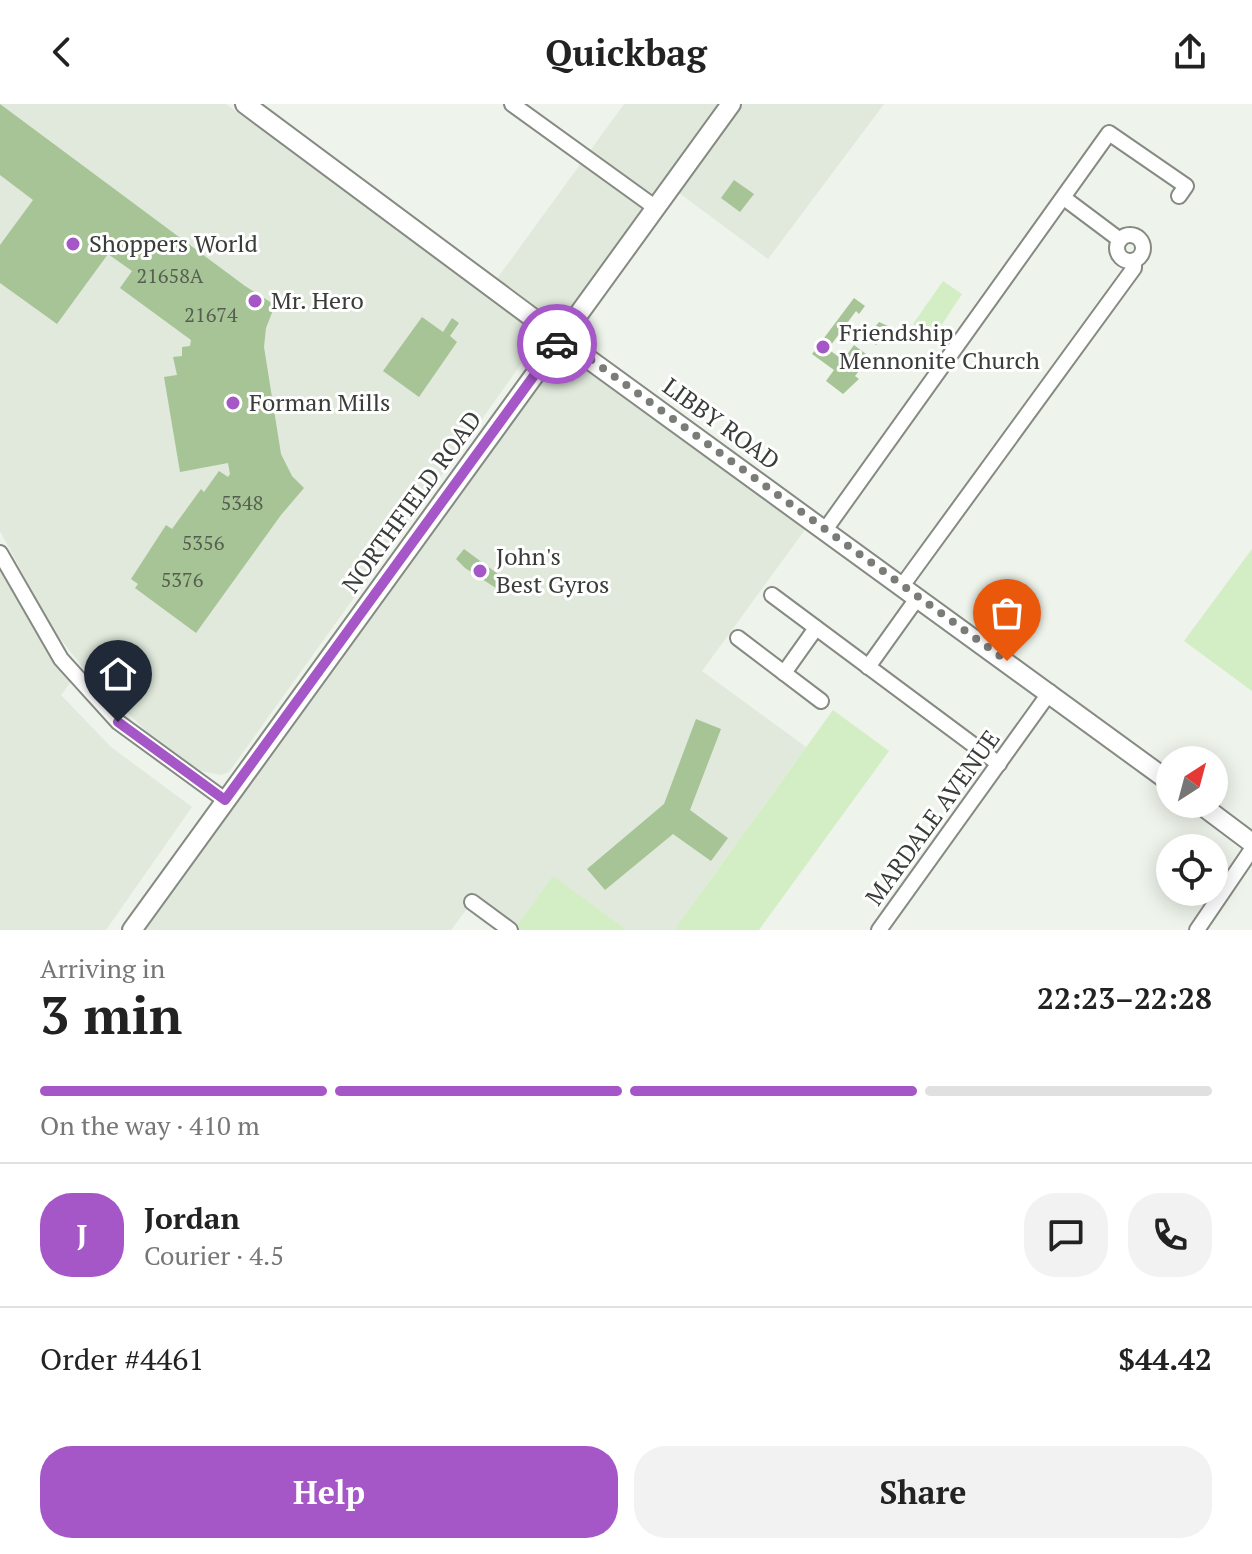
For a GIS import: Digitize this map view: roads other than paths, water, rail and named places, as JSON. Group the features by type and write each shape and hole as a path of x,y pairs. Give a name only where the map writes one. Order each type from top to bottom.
{"main road":[{"name":"LIBBY ROAD","path":"245,104 561,339 1156,772"},
{"name":"NORTHFIELD ROAD","path":"132,930 731,104"},
{"path":"1217,818 1252,846"}],"street":[{"path":"512,104 656,208"},
{"path":"825,530 1109,133 1186,186 1179,196"},
{"path":"902,586 1144,251 1140,239 1128,235 1120,240 1064,198"},
{"path":"0,553 61,659 118,722 225,800"},
{"path":"772,595 999,764"},
{"path":"868,667 918,597"},
{"path":"784,673 816,628"},
{"path":"738,638 821,701"},
{"name":"MARDALE AVENUE","path":"879,930 1050,692"},
{"path":"1197,930 1252,846"},
{"path":"472,902 510,930"}],"place":[{"name":"Shoppers World","path":"73,244"},
{"name":"Mr. Hero","path":"255,301"},
{"name":"Friendship Mennonite Church","path":"823,347"},
{"name":"Forman Mills","path":"233,403"},
{"name":"John's Best Gyros","path":"480,571"}]}
